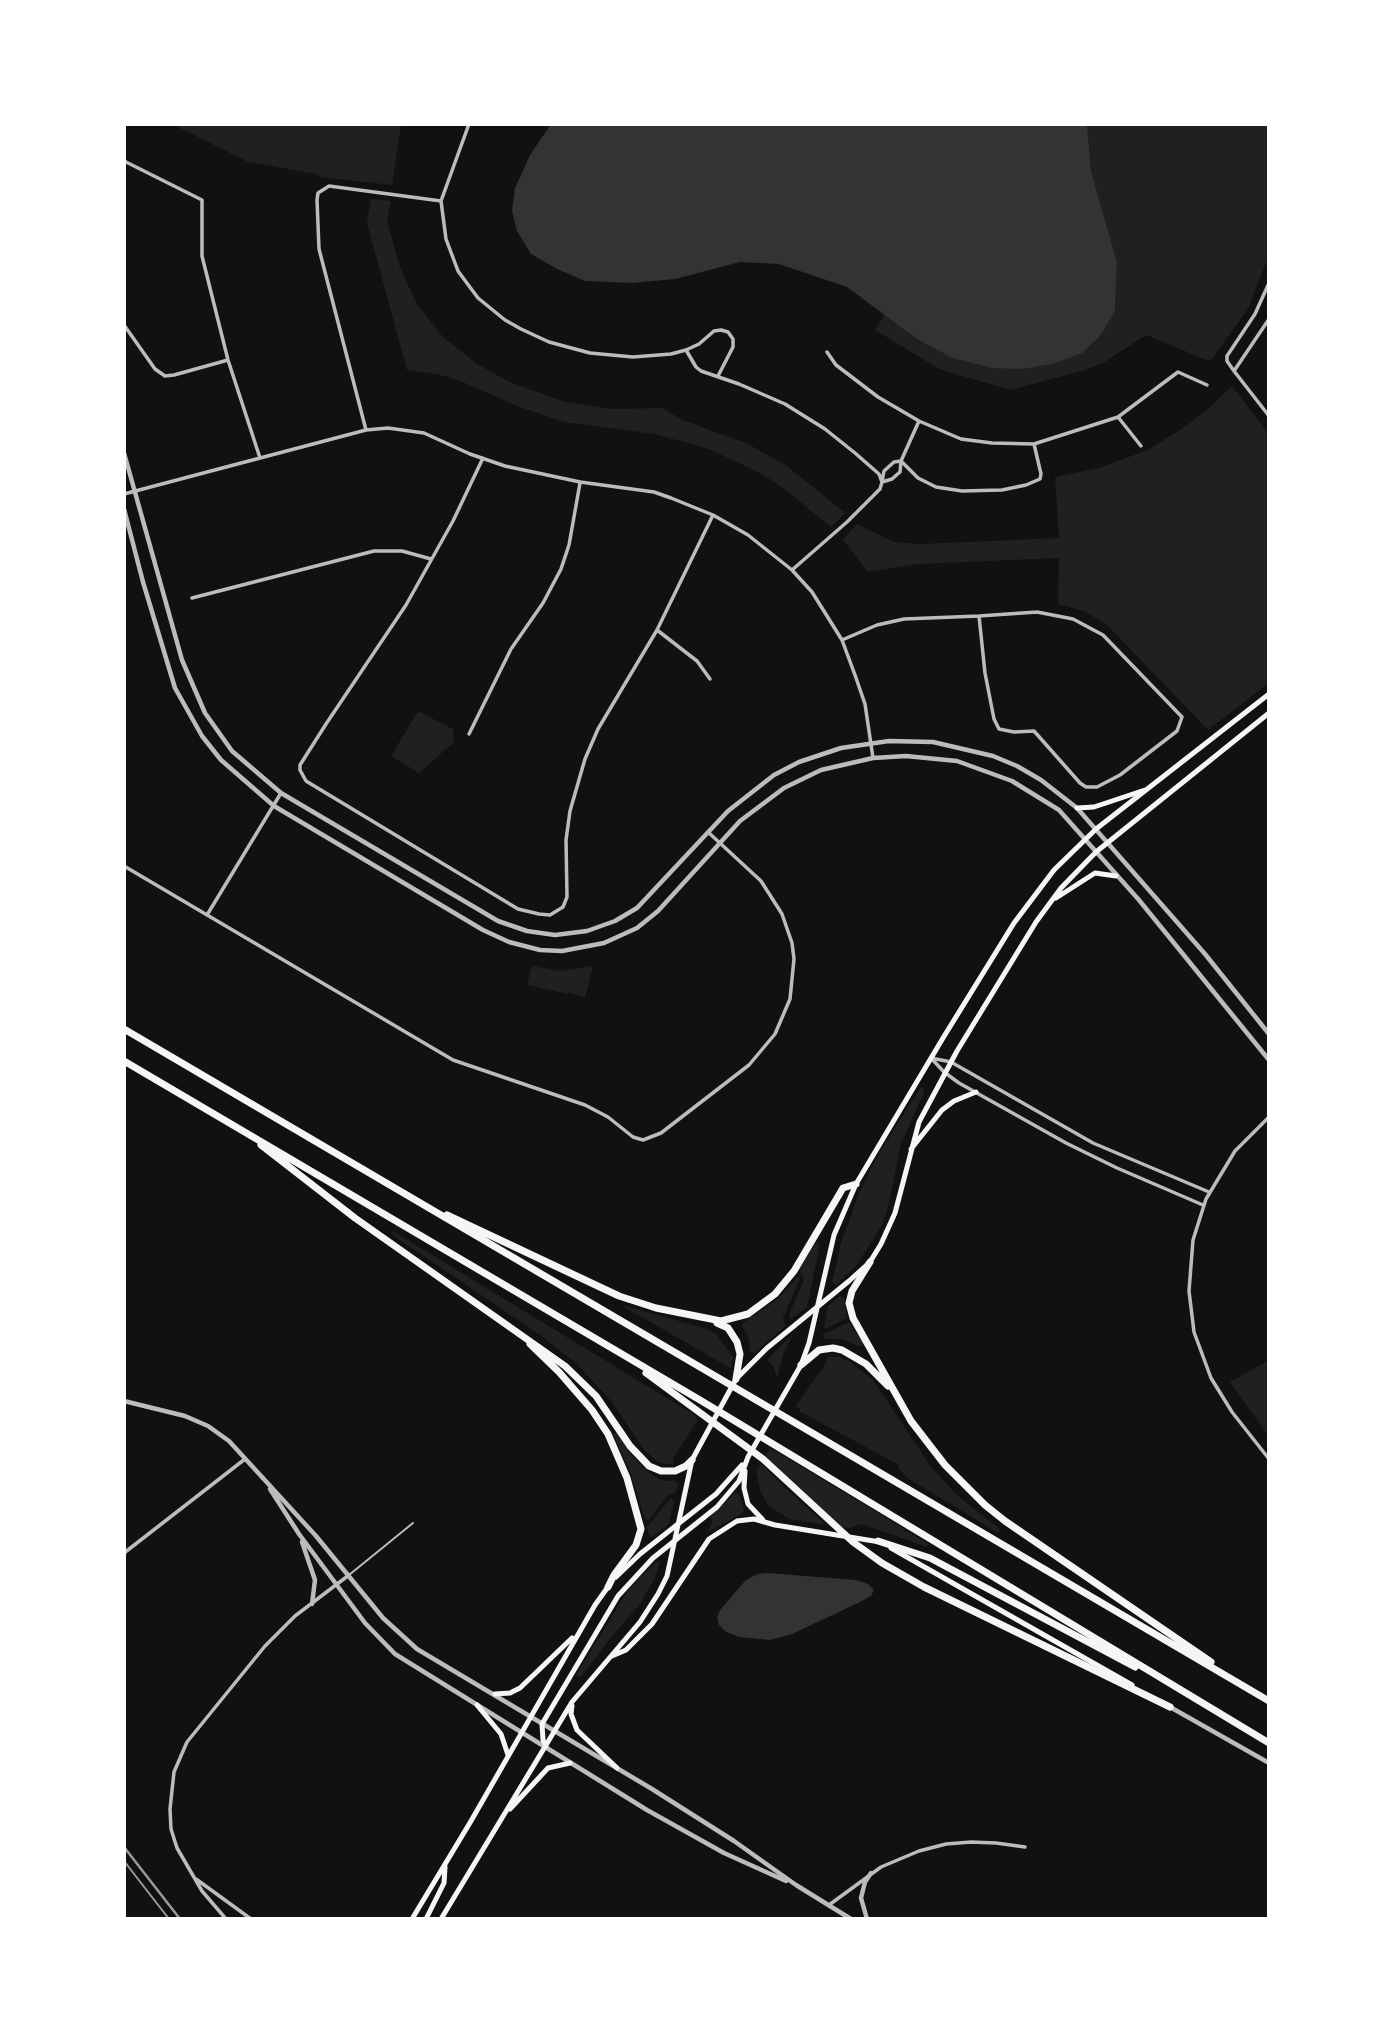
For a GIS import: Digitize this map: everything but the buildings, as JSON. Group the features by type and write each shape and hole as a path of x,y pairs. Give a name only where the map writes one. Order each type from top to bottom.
{"highway":[{"path":"124,1030 1266,1699"},
{"path":"124,1061 606,1344 1269,1743"},
{"path":"236,1126 355,1217 545,1350 596,1396 639,1458 649,1466 661,1471 675,1471 692,1460"},
{"path":"402,1194 619,1296 656,1308 721,1321 748,1314 775,1294 794,1272 843,1188 856,1184"},
{"path":"870,1262 852,1291 849,1303 851,1310 897,1398 937,1455 985,1505 1266,1699"},
{"path":"705,1319 720,1324 735,1336 740,1354 736,1378"},
{"path":"520,1334 559,1372 592,1410 608,1434 627,1478 641,1525 639,1538 608,1587"},
{"path":"606,1344 763,1459 853,1542 882,1563 924,1587 1170,1707"},
{"path":"801,1365 819,1350 842,1350 866,1364 897,1398"},
{"path":"878,1541 930,1558 1194,1698"}],"main road":[{"path":"546,1746 542,1724 618,1596 645,1565 717,1507 738,1481 748,1457 801,1365 809,1343 834,1235 856,1184 1021,914 1054,870 1096,829 1269,694"},
{"path":"441,1919 572,1703 650,1608 667,1576 692,1460 736,1378 767,1348 870,1262 890,1228 919,1122 944,1072 1005,968 1051,902 1096,852 1269,713"},
{"path":"1077,808 1094,807 1151,788"},
{"path":"1051,902 1095,873 1116,876"},
{"path":"909,1152 942,1110 954,1101 975,1092"},
{"path":"748,1457 744,1476 745,1496 752,1511 766,1522"},
{"path":"412,1919 579,1631 608,1587 639,1554 716,1494 748,1457"},
{"path":"609,1658 626,1650 652,1624 699,1552 715,1535 725,1527 745,1519 878,1541 1170,1707"},
{"path":"495,1694 510,1693 520,1688 579,1631"},
{"path":"572,1703 571,1714 577,1730 617,1768"},
{"path":"477,1705 500,1734 508,1756"},
{"path":"497,1825 548,1768 570,1763"},
{"path":"426,1919 444,1883 445,1864"}],"street":[{"path":"469,124 441,201 446,239 458,271 478,298 505,320 549,342 590,353 633,357 671,354 699,344 714,331 728,332 733,339 733,347 718,376"},
{"path":"124,161 202,200 202,256 228,360 260,458"},
{"path":"366,430 321,258 316,223 318,193 329,186 441,201"},
{"path":"1269,283 1255,314 1227,356 1227,361 1269,416"},
{"path":"1234,371 1269,320"},
{"path":"125,327 155,369 165,376 228,360"},
{"path":"686,350 701,371 785,404 825,429 879,474 883,482"},
{"path":"827,352 836,365 878,397 919,421 961,439 992,443 1034,444 1118,418 1178,372 1207,385"},
{"path":"1118,418 1141,446"},
{"path":"883,482 900,472 901,461 919,421"},
{"path":"124,494 366,430 388,428 413,430 505,466 580,482 654,492 713,515 748,535 792,570 812,592 842,640 865,704 873,758"},
{"path":"901,461 918,478 936,486 962,491 1002,489 1026,485 1040,479 1034,444"},
{"path":"124,453 190,682 205,713 232,751 281,793 498,921 527,932 555,935 600,927 637,908 741,799 774,775 799,762 828,752 871,742 933,742 993,756 1041,780 1077,808 1205,954 1269,1034"},
{"path":"484,458 407,605 326,724 300,765 300,770 306,781 519,909 550,915 563,907 567,897 568,825 584,759 610,707 657,631 713,515"},
{"path":"792,570 880,489 884,471 894,462 901,461"},
{"path":"469,734 511,649 543,603 561,569 569,545 580,482"},
{"path":"124,509 161,643 180,697 202,736 221,760 274,806 509,942 540,950 562,951 590,947 616,939 637,928 664,905 720,842 752,811 784,788 821,771 873,758 926,757 957,761 986,770 1034,792 1059,810 1170,937 1269,1060"},
{"path":"192,598 374,551 402,551 432,559"},
{"path":"842,640 877,625 904,619 1038,612 1062,615 1087,625 1113,644 1179,713 1182,717 1180,727 1121,775 1097,787 1086,787 1034,731 1014,732 999,729 990,710 979,616"},
{"path":"657,631 697,661 710,679"},
{"path":"207,915 281,793"},
{"path":"124,866 453,1060 586,1105 608,1117 633,1137 649,1139 673,1125 749,1065 775,1034 790,999 794,959 792,943 782,914 761,881 708,832"},
{"path":"931,1058 951,1062 1093,1143 1209,1192"},
{"path":"931,1058 944,1072 975,1092 1066,1143 1203,1205"},
{"path":"1269,1118 1235,1150 1209,1192 1193,1240 1189,1273 1190,1309 1200,1351 1219,1392 1269,1459"},
{"path":"124,1401 169,1410 220,1434 246,1458 349,1575 383,1618 408,1642 734,1841 796,1885 851,1919"},
{"path":"124,1553 246,1458"},
{"path":"262,1476 299,1534 337,1586 373,1633 395,1654 570,1763 724,1853 796,1885"},
{"path":"299,1534 315,1580 312,1604"},
{"path":"226,1919 202,1891 182,1858 171,1829 171,1784 182,1751 265,1646 284,1626 349,1575"},
{"path":"1170,1707 1269,1763"},
{"path":"830,1906 871,1873 906,1855 946,1844 996,1843 1025,1847"},
{"path":"867,1919 861,1898 865,1882 871,1873"},
{"path":"195,1877 251,1919"}],"lane":[{"path":"349,1575 413,1523"}],"shaded area":[{"path":"172,124 401,124 392,185 320,177 316,174 248,162"},
{"path":"551,124 1087,124 1091,171 1117,262 1115,311 1100,336 1082,353 1056,363 1023,369 992,368 952,358 917,339 847,287 779,264 740,262 675,279 632,283 585,281 531,254 517,231 512,211 515,188 530,155"},
{"path":"1087,124 1269,124 1269,255 1248,309 1209,361 1146,335 1103,363 1010,390 939,369 875,330 885,314 917,339 952,358 992,368 1115,311 1117,262 1091,171"},
{"path":"371,199 391,201 387,220 400,268 417,304 443,337 477,364 512,383 565,402 613,409 663,408 680,419 748,444 787,466 845,513 831,527 782,487 760,473 709,449 655,434 564,422 517,406 458,380 407,370 367,223"},
{"path":"1232,386 1269,435 1269,683 1208,730 1107,625 1084,611 1058,604 1059,558 918,564 868,572 843,540 857,524 894,542 921,544 1059,538 1055,477 1099,468 1148,450 1189,424"},
{"path":"418,711 453,729 454,742 419,773 391,756"},
{"path":"532,966 559,971 593,966 585,998 568,992 527,985"},
{"path":"921,1087 925,1090 901,1144 882,1225 856,1266 836,1285 832,1282 841,1243 859,1193 879,1153"},
{"path":"393,1231 693,1414 698,1420 673,1458 673,1465 658,1462 645,1451 612,1402 576,1363 540,1335 391,1234"},
{"path":"816,1242 820,1244 807,1307 790,1320 790,1312 804,1280 799,1270"},
{"path":"798,1276 800,1279 783,1318 785,1326 755,1353 750,1351 749,1339 742,1326 744,1322 778,1299"},
{"path":"840,1296 844,1298 847,1318 826,1329 824,1327 828,1306"},
{"path":"619,1304 707,1329 717,1335 733,1357 732,1365 730,1368"},
{"path":"849,1322 864,1344 860,1347 842,1339 825,1339 822,1335"},
{"path":"793,1334 784,1352 777,1379 774,1368 767,1360"},
{"path":"827,1357 849,1361 873,1380 931,1467 959,1497 1000,1529 998,1533 909,1479 898,1468 899,1465 799,1411 796,1406 826,1363"},
{"path":"1269,1360 1269,1437 1230,1382"},
{"path":"616,1432 633,1457 649,1473 663,1481 675,1481 678,1485 676,1492 667,1496 649,1520 645,1519 630,1471 613,1434"},
{"path":"770,1448 903,1528 904,1532 909,1532 929,1544 927,1547 860,1524 850,1528 841,1527 765,1456"},
{"path":"761,1464 826,1525 789,1519 768,1505 761,1493 756,1471"},
{"path":"735,1493 739,1494 743,1513 707,1533 712,1522 711,1516"},
{"path":"671,1498 674,1501 669,1524 652,1537 647,1527"},
{"path":"657,1561 660,1562 655,1578 640,1604 585,1672 580,1677 576,1675 628,1590"},
{"path":"757,1574 856,1580 868,1584 874,1590 871,1596 860,1602 792,1634 770,1640 739,1637 726,1632 719,1625 717,1618 720,1610 745,1581"}],"tram line":[{"path":"124,1861 169,1919"}],"railway":[{"path":"124,1847 180,1919"}]}
